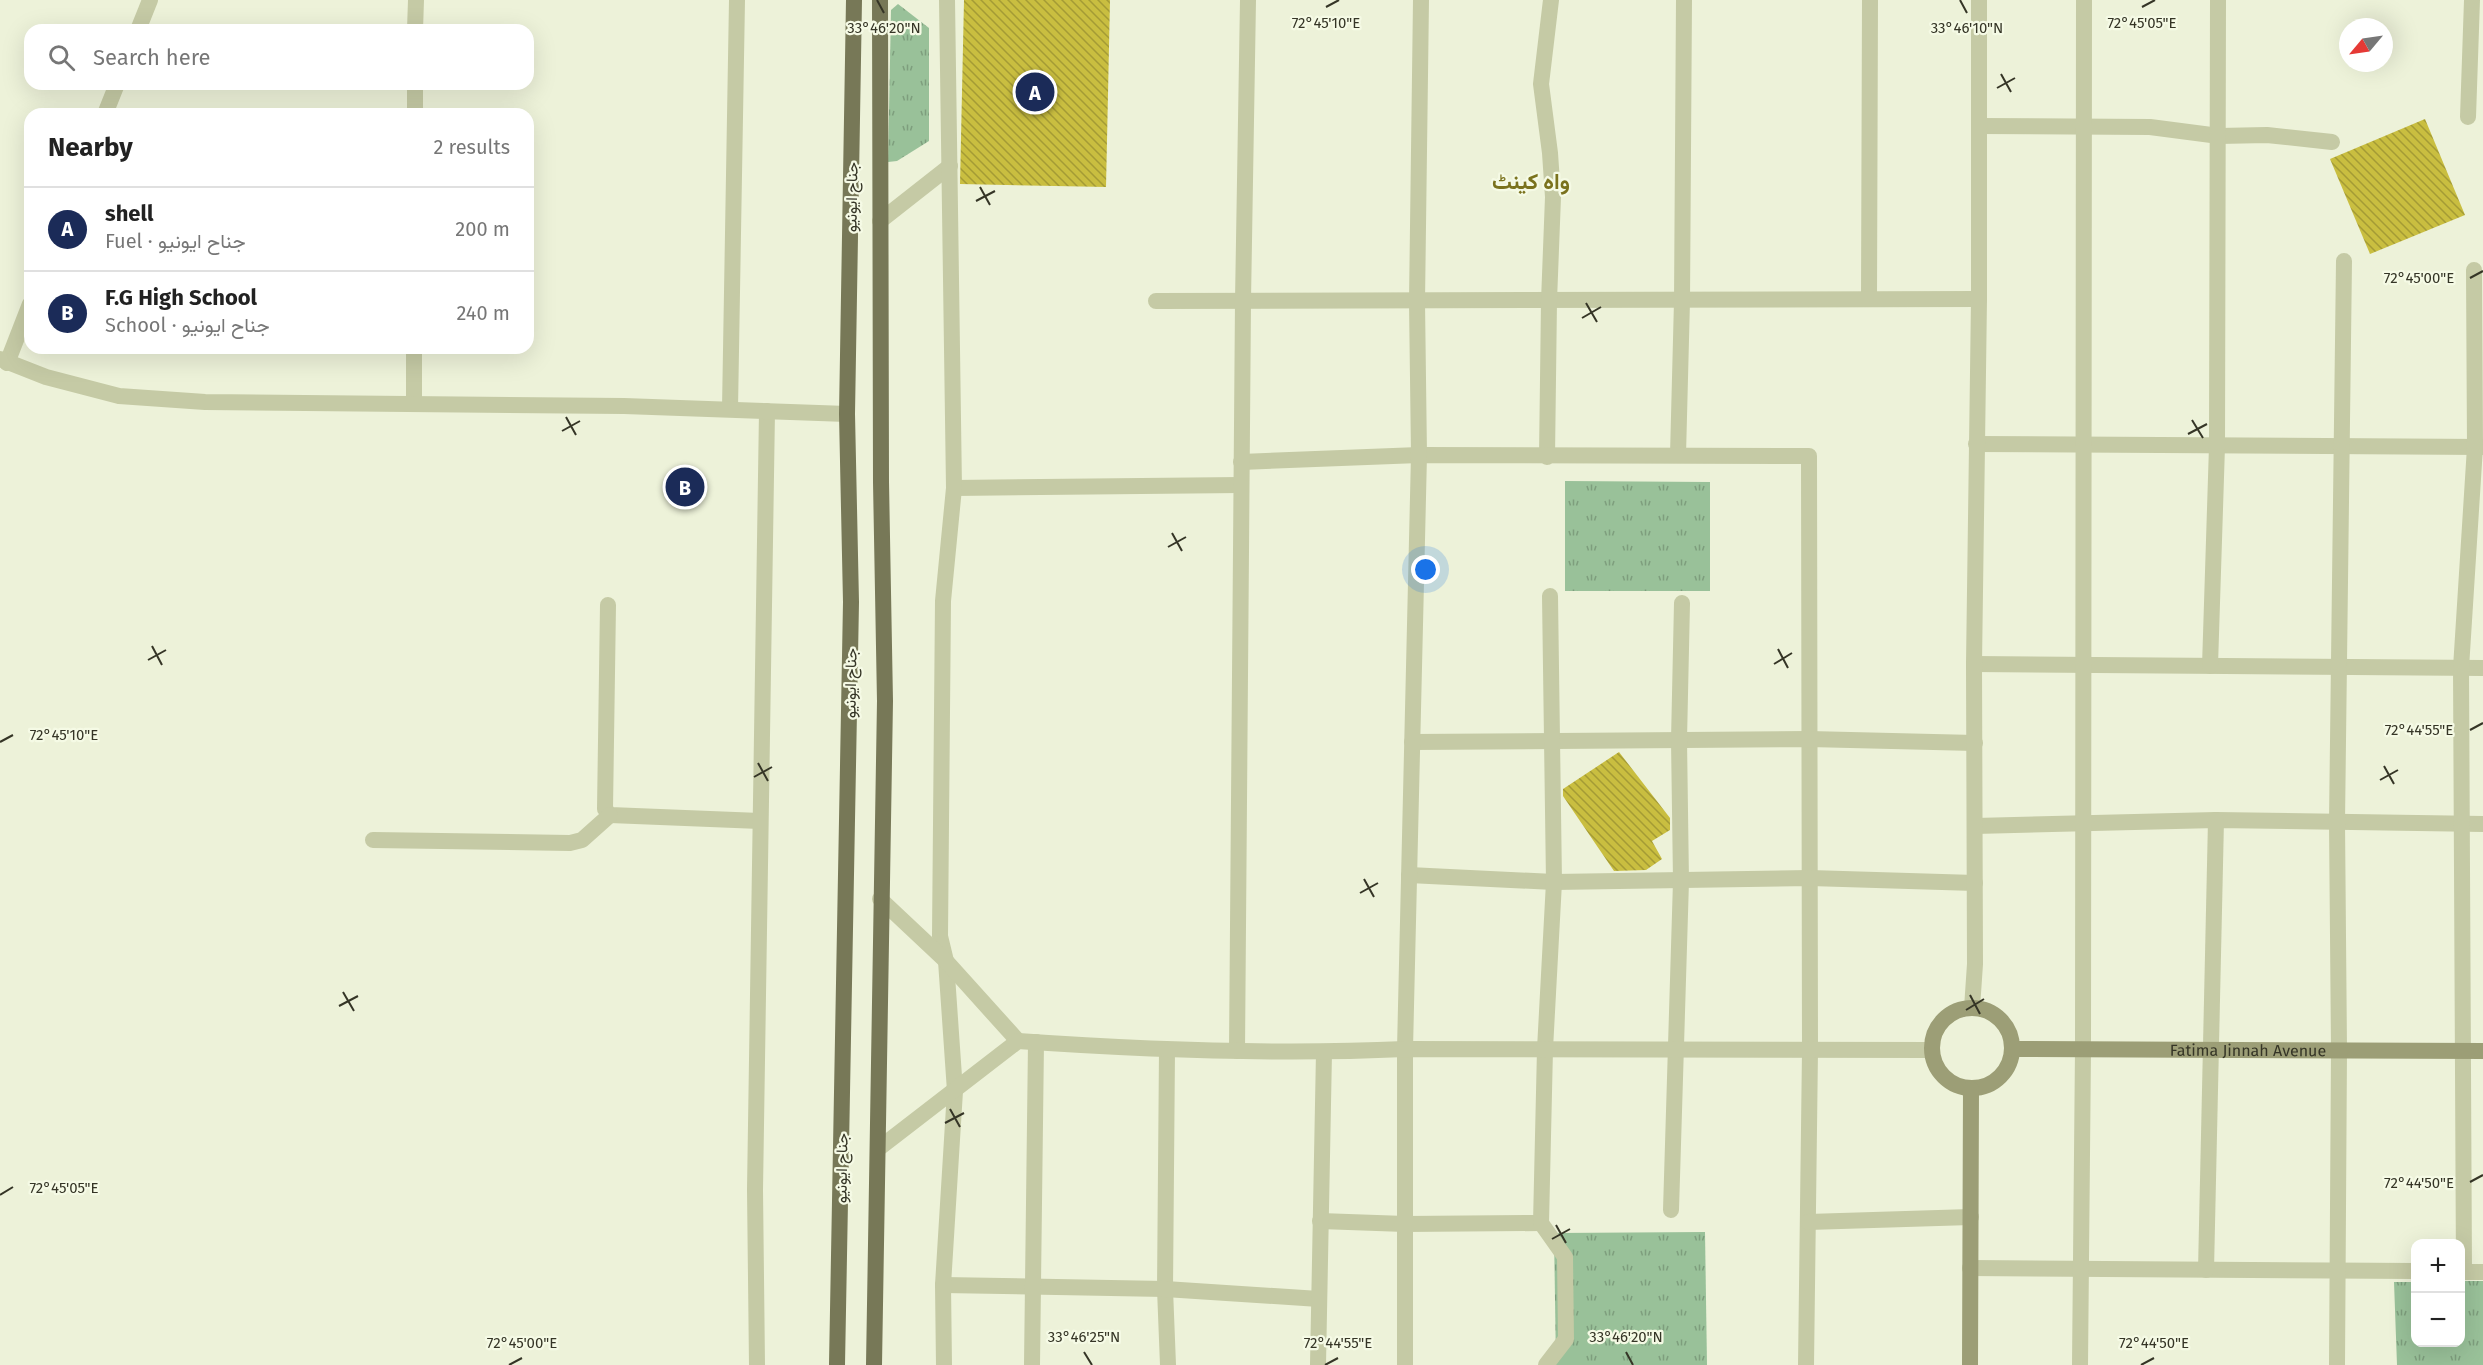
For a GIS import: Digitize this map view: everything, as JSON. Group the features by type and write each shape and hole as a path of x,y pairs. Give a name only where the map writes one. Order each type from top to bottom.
{"main road":[{"name":"جناح ایونیو","path":"837,1365 851,602 847,414 854,0"},
{"name":"جناح ایونیو","path":"874,1365 885,701 881,482 880,0"},
{"path":"1972,1008 1985,1010 2005,1025 2012,1049 2007,1067 1995,1082 1971,1089 1952,1083 1938,1069 1932,1050 1933,1039 1943,1020 1952,1014 1972,1008"},
{"name":"Fatima Jinnah Avenue","path":"2012,1049 2483,1051"},
{"path":"1970,1365 1971,1089"}],"street":[{"path":"140,24 150,0"},
{"path":"416,0 416,24"},
{"path":"730,410 737,0"},
{"path":"944,1365 943,1284 955,1091 946,961 940,936 944,601 954,488 947,0"},
{"path":"1237,1051 1241,462 1248,0"},
{"path":"1405,1365 1405,1049 1419,455 1417,302 1421,0"},
{"path":"1548,457 1549,301 1553,197 1541,84 1551,0"},
{"path":"1678,454 1682,301 1684,0"},
{"path":"1869,299 1870,0"},
{"path":"1972,1008 1975,883 1974,664 1979,299 1979,0"},
{"path":"2080,1365 2083,1049 2084,0"},
{"path":"2210,666 2217,446 2218,0"},
{"path":"2468,117 2472,0"},
{"path":"107,108 115,90"},
{"path":"415,90 415,108"},
{"path":"1979,126 2150,127 2218,136 2267,135 2332,142"},
{"path":"880,221 950,166"},
{"path":"2337,1365 2339,1050 2337,822 2344,261"},
{"path":"2462,1239 2464,1051 2460,668 2479,447 2474,270"},
{"path":"1156,301 1979,299"},
{"path":"24,317 3,361 46,377 119,396 205,402 414,404 847,414"},
{"path":"414,354 414,404"},
{"path":"757,1365 756,1190 767,411"},
{"path":"1976,444 2479,447"},
{"path":"1241,462 1419,455 1809,456 1810,1050 1806,1365"},
{"path":"954,488 1241,485"},
{"path":"1546,1365 1566,1339 1565,1257 1541,1223 1545,1049 1554,882 1550,596"},
{"path":"1671,1210 1681,881 1679,740 1682,603"},
{"path":"608,605 605,809 610,815"},
{"path":"1974,664 2483,668"},
{"path":"1412,742 1809,739 1975,743"},
{"path":"373,840 570,843 582,840 610,815 760,820"},
{"path":"1975,826 2216,820 2483,824"},
{"path":"2206,1270 2216,820"},
{"path":"1409,875 1554,882 1810,878 1975,883"},
{"path":"880,899 946,961 1018,1041"},
{"path":"878,1149 1018,1041 1167,1050 1324,1052 1405,1049 1932,1050"},
{"path":"1032,1365 1036,1042"},
{"path":"1167,1050 1168,1365"},
{"path":"1318,1365 1324,1052"},
{"path":"1808,1222 1971,1217"},
{"path":"1320,1221 1405,1224 1541,1223"},
{"path":"1970,1268 2411,1271"},
{"path":"2465,1272 2483,1272"},
{"path":"943,1284 1033,1288 1166,1289 1319,1299"}],"green space":[{"path":"898,4 929,28 929,141 897,161 888,162 891,10"},
{"path":"1565,481 1710,482 1710,591 1565,591"},
{"path":"1705,1232 1707,1365 1556,1365 1554,1233"},
{"path":"2465,1281 2483,1281 2483,1365 2397,1365 2394,1282 2411,1282 2411,1347 2465,1347"}],"building":[{"path":"964,0 1110,0 1106,187 960,184"},
{"path":"2425,119 2465,215 2370,254 2330,159"},
{"path":"1619,752 1670,818 1670,830 1652,841 1662,859 1646,870 1614,871 1563,796 1563,789"}],"place":[{"name":"shell","path":"1035,92"},
{"name":"F.G High School","path":"685,487"}],"district":[{"name":"واہ کینٹ","path":"1531,181"}]}
